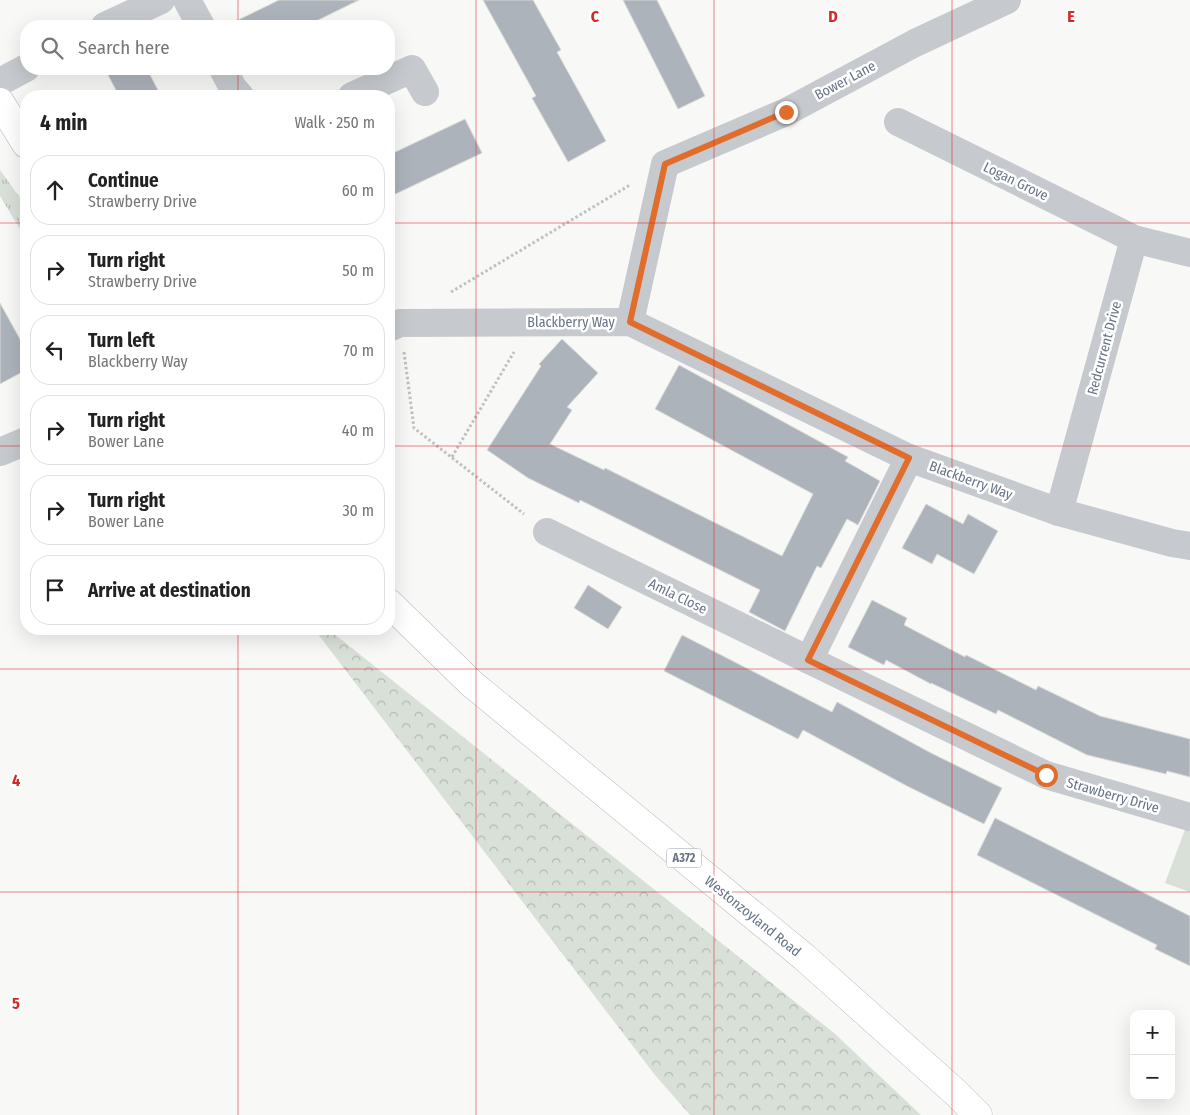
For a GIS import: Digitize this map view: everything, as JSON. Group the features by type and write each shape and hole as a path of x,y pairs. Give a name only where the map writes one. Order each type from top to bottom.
{"main road":[{"path":"0,102 20,134"},
{"name":"Westonzoyland Road","path":"395,609 472,684 804,958 978,1115"}],"street":[{"path":"118,20 161,0"},
{"path":"187,0 198,20"},
{"name":"Bower Lane","path":"665,164 786,112 915,43 1007,0"},
{"path":"365,90 412,69 425,92"},
{"path":"0,82 20,71"},
{"path":"226,75 235,90"},
{"name":"Logan Grove","path":"898,122 1134,240"},
{"path":"630,322 665,164"},
{"path":"1134,240 1190,254"},
{"name":"Redcurrent Drive","path":"1059,512 1134,240"},
{"name":"Blackberry Way","path":"395,325 630,322 909,458 1059,512 1172,544 1190,546"},
{"path":"0,452 20,444"},
{"path":"808,660 909,458"},
{"name":"Amla Close","path":"547,532 808,660"},
{"name":"Strawberry Drive","path":"808,660 1046,775 1190,817"}],"path":[{"path":"443,297 665,164"},
{"path":"452,457 513,352 548,322"},
{"path":"395,330 414,428 547,532"}],"green space":[{"path":"0,170 20,198 20,229 0,196"},
{"path":"319,635 336,635 834,1033 921,1115 690,1115 655,1075"},
{"path":"1186,827 1190,828 1190,892 1165,883"}],"building":[{"path":"279,0 359,0 318,20 238,20"},
{"path":"483,0 533,0 561,50 557,52 606,141 568,162 532,98 536,96"},
{"path":"623,0 657,0 705,96 678,109"},
{"path":"108,75 150,75 158,90 116,90"},
{"path":"465,119 482,153 395,194 395,152"},
{"path":"0,303 20,339 20,373 0,384"},
{"path":"562,339 598,373 567,407 572,410 550,444 604,470 605,468 782,556 813,494 655,409 679,365 848,457 845,461 880,481 858,525 847,519 821,568 817,566 785,631 749,612 760,590 580,500 579,503 528,478 487,450 541,366 539,364"},
{"path":"926,504 963,524 968,514 998,531 974,574 937,554 932,564 902,548"},
{"path":"588,585 622,607 608,629 574,608"},
{"path":"872,600 907,618 904,625 965,657 966,655 1036,690 1038,686 1100,716 1190,739 1190,777 1167,771 1166,774 1087,755 998,710 996,714 931,684 886,660 884,665 848,647"},
{"path":"682,635 832,712 837,702 931,753 1002,788 984,824 907,786 803,730 798,739 664,671"},
{"path":"995,818 1190,916 1190,966 1155,949 1157,945 977,855"}],"route":[{"path":"786,112 665,164 630,322 909,458 808,660 1046,775"}]}
